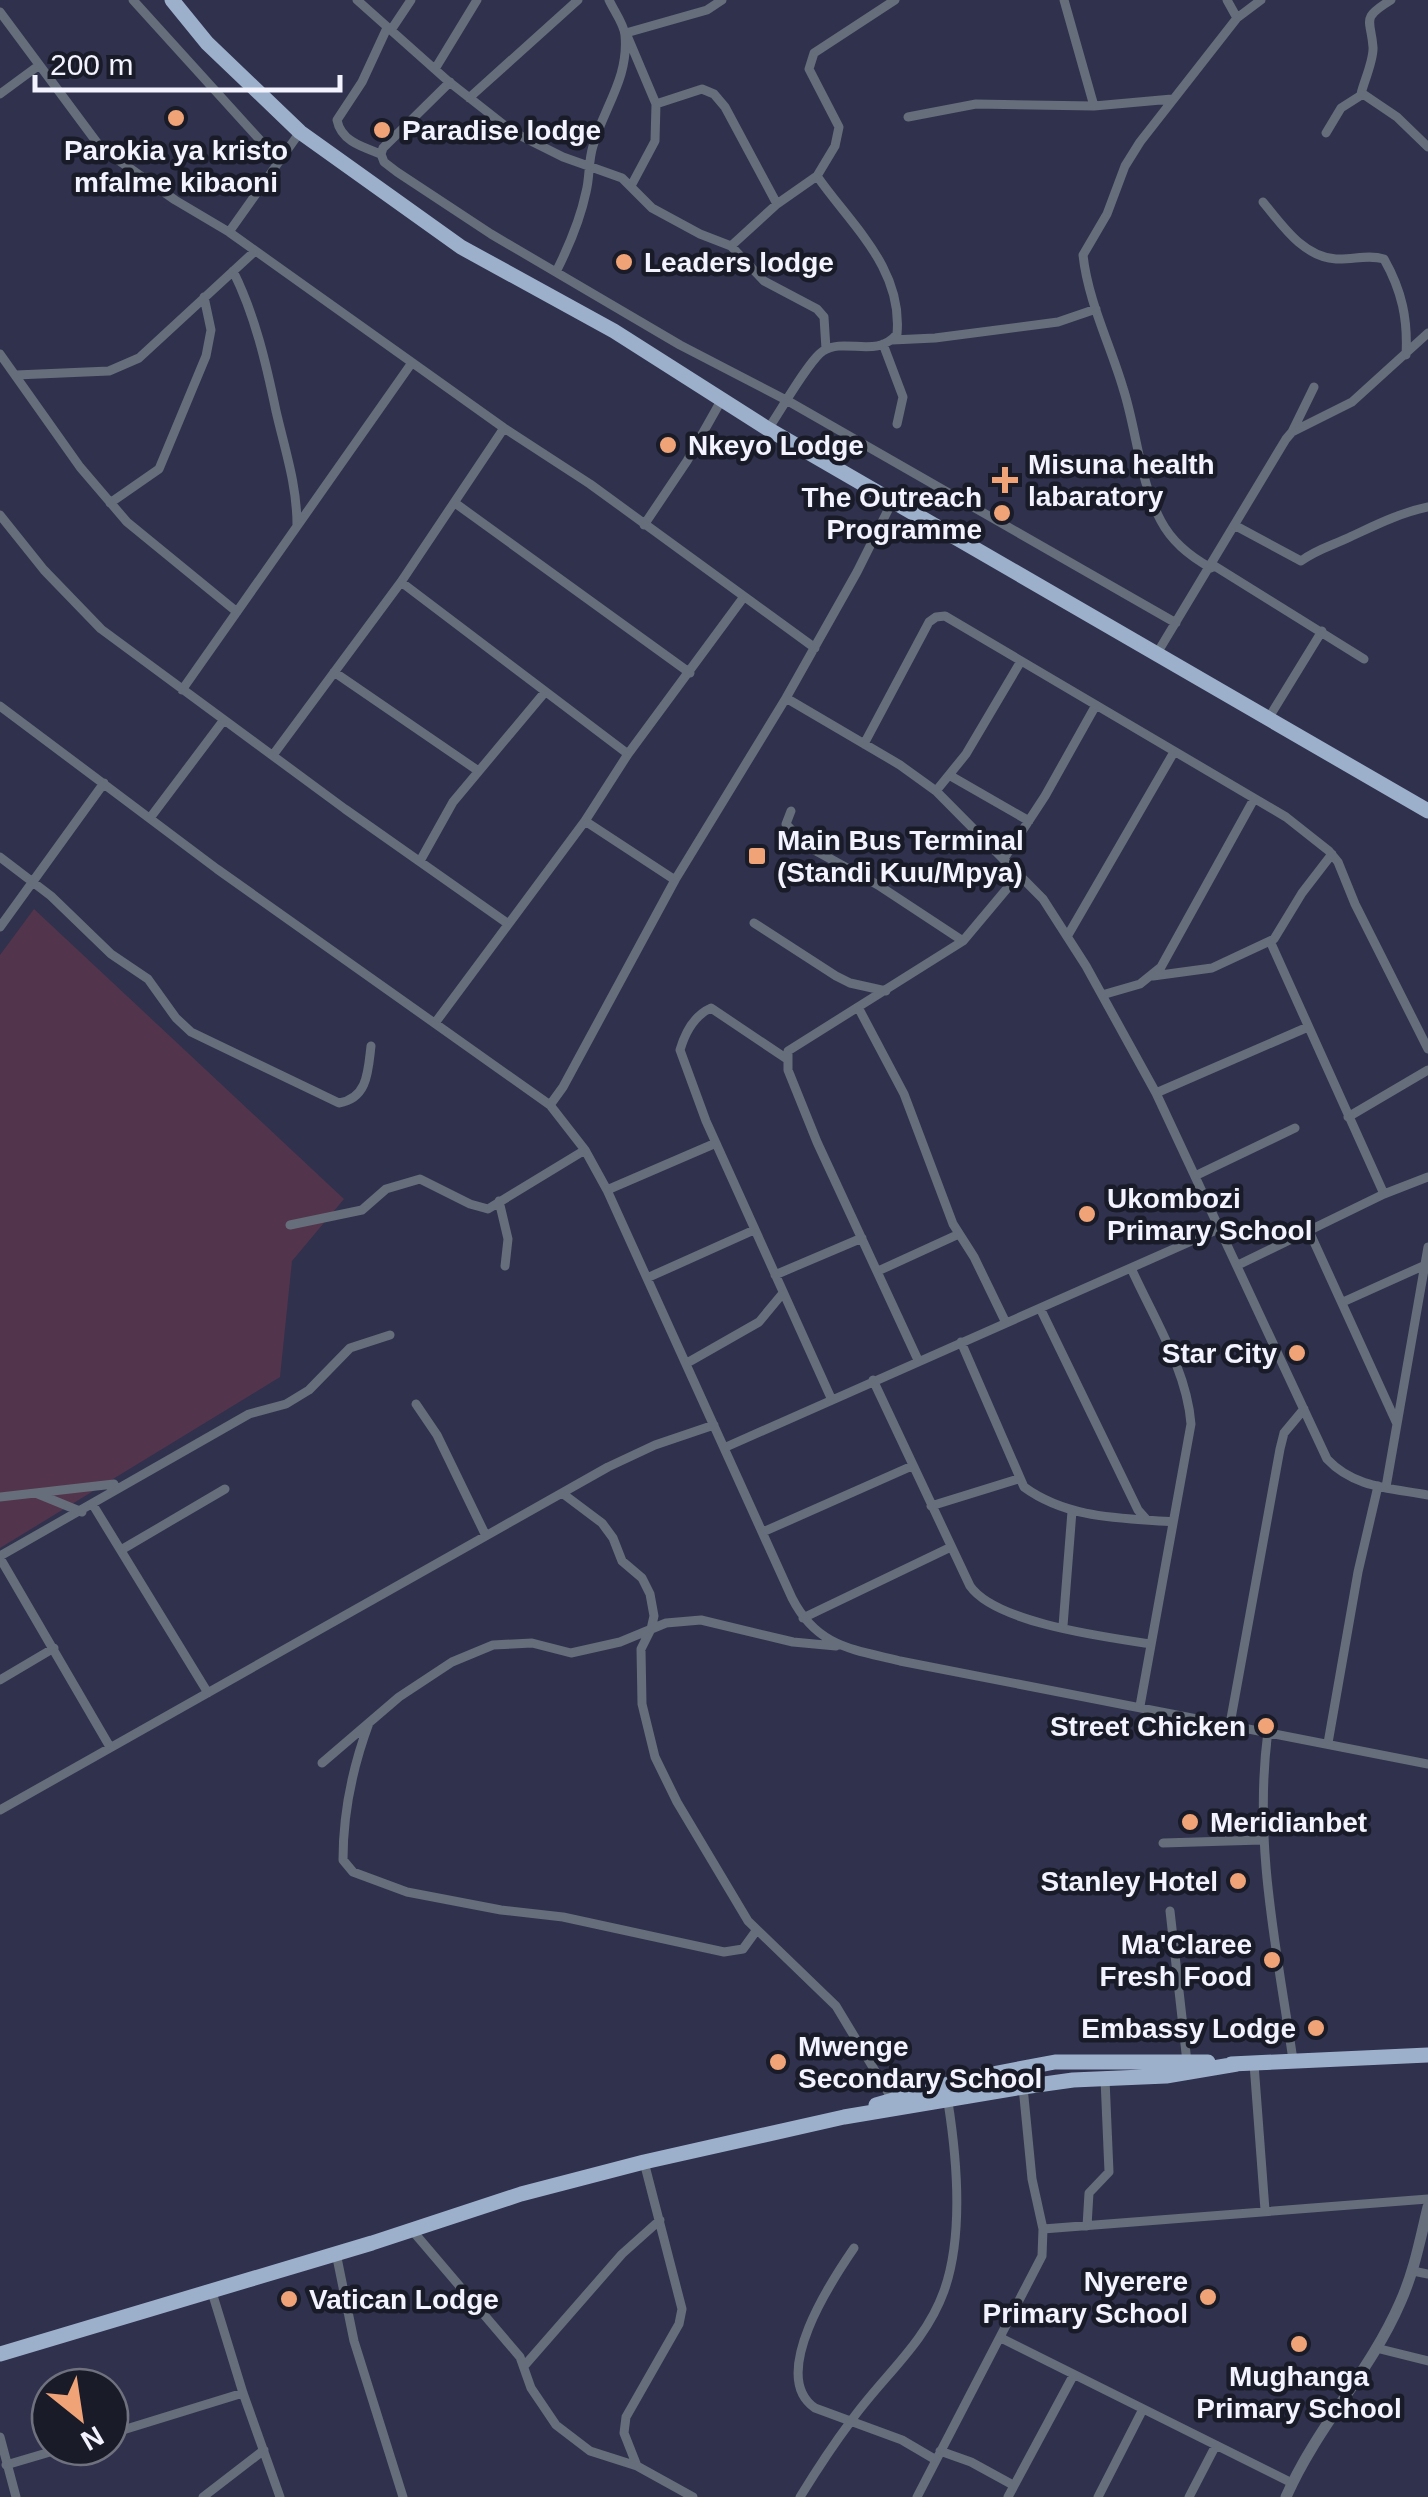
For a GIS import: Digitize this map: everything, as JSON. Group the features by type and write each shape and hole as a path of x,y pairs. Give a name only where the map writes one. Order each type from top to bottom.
{"highway":[{"path":"172,0 207,43 300,132 462,247 614,331 768,429 1428,811"},
{"path":"0,2354 520,2194 844,2116 1023,2087 1188,2068 1428,2054"},
{"path":"844,2116 1008,2069 1055,2062 1188,2068"}],"street":[{"path":"132,0 279,161"},
{"path":"357,0 513,132 564,157 622,178 643,201 680,224 732,246 764,281 821,312 826,349"},
{"path":"411,0 389,29 337,120 343,134 358,146 380,154 397,172 556,272 680,345 788,401 1176,623"},
{"path":"435,69 477,0"},
{"path":"555,0 567,9"},
{"path":"469,98 578,0"},
{"path":"609,0 656,104 655,140 631,186"},
{"path":"626,33 708,10 722,0"},
{"path":"872,0 878,11"},
{"path":"732,246 777,204 817,176 834,146 839,127 809,69 810,59 895,0"},
{"path":"1064,0 1094,106"},
{"path":"1226,0 1237,18"},
{"path":"1262,0 1237,18 1172,98 1124,166 1108,214 1084,249 1084,263 1124,388 1144,480 1160,520 1187,552 1364,658"},
{"path":"1326,133 1341,108 1361,94 1374,47 1369,21 1373,12 1391,0"},
{"path":"0,12 101,148 229,232 412,364 590,484 814,648"},
{"path":"556,272 575,234 588,187 594,141 621,82 626,33"},
{"path":"0,94 38,66"},
{"path":"380,154 450,82"},
{"path":"656,104 702,89 720,98 777,204"},
{"path":"1361,94 1397,117 1428,147"},
{"path":"908,118 976,104 1094,106 1172,98"},
{"path":"229,232 300,132"},
{"path":"817,176 886,270 898,326 887,342 902,397 897,424"},
{"path":"1262,202 1295,240 1315,252 1330,259 1384,259 1404,302 1406,355"},
{"path":"16,375 122,367 155,345 255,251"},
{"path":"233,271 252,315 292,468 296,528"},
{"path":"110,503 156,473 165,456 206,356 211,330 204,297"},
{"path":"768,429 818,354 826,349 868,348 887,342 1058,322 1096,308"},
{"path":"1292,432 1352,402 1428,334"},
{"path":"0,354 110,503 142,536 237,612"},
{"path":"182,690 412,364"},
{"path":"1156,655 1292,432 1314,387"},
{"path":"644,525 722,399"},
{"path":"273,755 400,582 504,428"},
{"path":"550,1105 564,1087 675,880 786,698 892,502"},
{"path":"455,503 690,673"},
{"path":"1236,526 1301,561 1316,549 1400,513 1428,508"},
{"path":"0,515 44,570 101,629 507,923"},
{"path":"400,582 628,754"},
{"path":"435,1023 744,598"},
{"path":"864,744 929,622 945,616 1296,823 1332,854 1428,1049"},
{"path":"1268,719 1322,632"},
{"path":"936,791 966,754 1021,661"},
{"path":"334,672 477,770"},
{"path":"420,862 453,802 545,692"},
{"path":"786,698 936,791 1043,898 1156,1093 1328,1459 1340,1473 1358,1482 1428,1495"},
{"path":"1005,857 1096,705"},
{"path":"0,706 550,1105 586,1150 607,1190 803,1618 837,1646"},
{"path":"150,818 224,720"},
{"path":"1068,936 1174,752"},
{"path":"950,775 1029,822"},
{"path":"0,926 104,784"},
{"path":"1153,976 1254,799"},
{"path":"791,810 786,824 798,840 878,885 963,941"},
{"path":"585,821 675,880"},
{"path":"1102,996 1153,976 1212,968 1270,941 1332,854"},
{"path":"0,856 74,916 111,954 148,979 184,1027 332,1101 347,1102 358,1096 365,1084 371,1046"},
{"path":"918,1360 817,1142 788,1070 787,1058 793,1047 963,941 1020,873"},
{"path":"754,923 836,976 886,991"},
{"path":"1270,941 1384,1194"},
{"path":"859,1008 904,1094 959,1234 1006,1322"},
{"path":"787,1058 716,1010 706,1009 688,1028 680,1050 716,1143 831,1398"},
{"path":"1156,1093 1308,1026"},
{"path":"1348,1117 1428,1070"},
{"path":"1197,1175 1294,1128"},
{"path":"607,1190 716,1143"},
{"path":"290,1225 355,1212 395,1184 420,1180 484,1209 586,1150"},
{"path":"1238,1265 1384,1194 1428,1177"},
{"path":"499,1201 508,1239 505,1266"},
{"path":"726,1447 1221,1228"},
{"path":"647,1278 754,1230"},
{"path":"1309,1232 1398,1426"},
{"path":"878,1271 959,1234"},
{"path":"775,1275 862,1238"},
{"path":"1328,1743 1358,1572 1398,1426 1428,1247"},
{"path":"1343,1302 1423,1266"},
{"path":"1131,1268 1182,1380 1191,1424 1140,1706"},
{"path":"687,1363 759,1322 783,1292"},
{"path":"1040,1308 1146,1520"},
{"path":"110,1746 0,1557 249,1414 299,1397 358,1343 390,1335"},
{"path":"960,1342 1024,1488 1072,1512 1173,1522"},
{"path":"873,1380 970,1586 991,1607 1151,1644"},
{"path":"416,1404 438,1434 486,1536"},
{"path":"1230,1724 1284,1433 1304,1410"},
{"path":"0,1810 608,1466 714,1425"},
{"path":"763,1532 912,1466"},
{"path":"931,1506 1018,1479"},
{"path":"0,1497 114,1484"},
{"path":"120,1550 225,1489"},
{"path":"32,1492 82,1512"},
{"path":"562,1493 602,1523 622,1562 642,1578 652,1602 652,1629 642,1644 639,1673 647,1735 676,1802 756,1931 836,2006 892,2100"},
{"path":"93,1506 208,1693"},
{"path":"1063,1626 1072,1512"},
{"path":"803,1618 951,1547"},
{"path":"322,1763 442,1668 477,1650 532,1643 571,1653 620,1642 672,1621 701,1620 793,1642 837,1646 1428,1764"},
{"path":"0,1680 54,1648"},
{"path":"369,1723 346,1820 343,1860 353,1872 407,1892 563,1917 724,1952 743,1949 756,1931"},
{"path":"1268,1731 1261,1789 1262,1840 1293,2060"},
{"path":"1163,1843 1262,1840"},
{"path":"1170,1910 1188,2068"},
{"path":"1254,2064 1264,2210"},
{"path":"1087,2226 1089,2192 1109,2172 1105,2079"},
{"path":"917,2497 1042,2256 1043,2229 1032,2180 1023,2087"},
{"path":"800,2497 850,2421 914,2345 947,2281 956,2186 948,2102"},
{"path":"637,2466 624,2433 626,2417 681,2317 679,2293 644,2162"},
{"path":"1043,2229 1264,2210 1428,2203 1413,2271 1376,2348 1322,2430 1286,2497"},
{"path":"525,2366 622,2254 660,2220"},
{"path":"411,2229 525,2366 538,2399 564,2432 590,2451 637,2466 693,2497"},
{"path":"854,2248 821,2299 799,2361 800,2382 809,2404 938,2456 971,2462 1013,2485"},
{"path":"336,2253 358,2354 403,2497"},
{"path":"1413,2271 1428,2274"},
{"path":"211,2289 280,2497"},
{"path":"1002,2338 1292,2484"},
{"path":"1376,2348 1428,2362"},
{"path":"1008,2497 1073,2376"},
{"path":"130,2428 243,2394"},
{"path":"1098,2497 1142,2411"},
{"path":"0,2437 12,2496"},
{"path":"1188,2497 1216,2446"},
{"path":"203,2497 264,2450"},
{"path":"6,2465 30,2458"}],"shaded area":[{"path":"34,909 344,1199 292,1261 280,1377 0,1548 0,955"}],"place":[{"name":"Parokia ya kristo mfalme kibaoni","path":"176,118"},
{"name":"Paradise lodge","path":"382,130"},
{"name":"Leaders lodge","path":"624,262"},
{"name":"Nkeyo Lodge","path":"668,445"},
{"name":"Misuna health labaratory","path":"1005,480"},
{"name":"The Outreach Programme","path":"1002,513"},
{"name":"Main Bus Terminal (Standi Kuu/Mpya)","path":"757,856"},
{"name":"Ukombozi Primary School","path":"1087,1214"},
{"name":"Star City","path":"1297,1353"},
{"name":"Street Chicken","path":"1266,1726"},
{"name":"Meridianbet","path":"1190,1822"},
{"name":"Stanley Hotel","path":"1238,1881"},
{"name":"Ma'Claree Fresh Food","path":"1272,1960"},
{"name":"Embassy Lodge","path":"1316,2028"},
{"name":"Mwenge Secondary School","path":"778,2062"},
{"name":"Nyerere Primary School","path":"1208,2297"},
{"name":"Vatican Lodge","path":"289,2299"},
{"name":"Mughanga Primary School","path":"1299,2344"}]}
